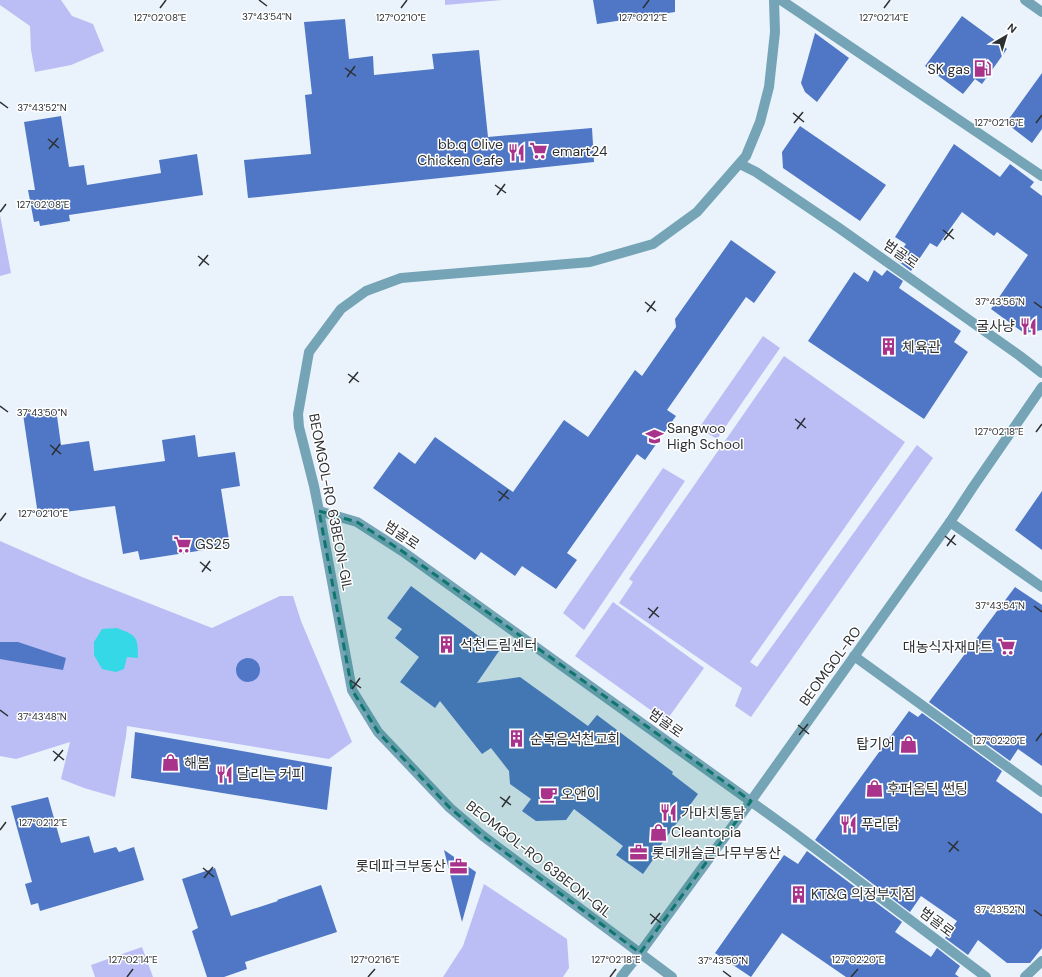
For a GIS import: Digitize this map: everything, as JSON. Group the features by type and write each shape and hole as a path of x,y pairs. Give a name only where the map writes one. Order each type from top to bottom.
{"street":[{"name":"BEOMGOL-RO 63BEON-GIL","path":"672,977 483,836 450,808 378,732 352,690 319,511 299,427 298,414 309,352 341,309 366,291 401,278 590,262 653,244 697,212 746,156 760,122 769,87 775,32 774,0"},
{"path":"781,0 1042,176"},
{"path":"1025,0 1042,12"},
{"name":"범골로","path":"740,164 756,172 833,224 1042,373"},
{"name":"BEOMGOL-RO","path":"621,977 751,801 950,522 1042,387"},
{"name":"범골로","path":"319,511 357,522 402,551 751,801 986,977"},
{"path":"950,522 1042,587"},
{"path":"854,656 1042,792"},
{"path":"1025,977 1042,961"}],"highlighted area":[{"path":"319,511 357,522 402,551 751,801 640,953 483,836 450,808 378,732 352,690"}],"shaded area":[{"path":"0,0 61,0 72,16 93,24 104,51 71,65 35,72 31,50 30,26 0,5"},
{"path":"445,0 502,0 445,5"},
{"path":"0,215 11,273 0,276"},
{"path":"763,336 780,348 717,439 699,428"},
{"path":"784,356 905,442 750,662 757,667 917,445 933,458 751,717 735,706 742,688 619,603 633,582 629,579"},
{"path":"663,468 685,481 584,630 563,613"},
{"path":"0,541 82,577 212,628 280,596 293,596 301,621 352,742 329,759 127,726 115,797 84,788 61,779 70,742 16,759 0,756"},
{"path":"613,602 704,668 666,721 575,656"},
{"path":"117,628 129,633 135,638 138,645 138,658 127,657 124,669 116,672 102,669 94,655 94,642 102,629"},
{"path":"484,884 567,939 569,968 563,977 443,977 463,946"},
{"path":"142,947 153,977 95,977 91,965"}],"building":[{"path":"593,0 675,0 675,12 597,24"},
{"path":"962,16 1007,49 982,84 975,79 963,94 925,66"},
{"path":"345,19 349,59 373,56 374,75 434,69 432,54 479,50 488,137 592,128 594,162 248,198 244,160 311,154 305,95 312,94 304,22"},
{"path":"815,33 849,58 817,102 805,92 801,83"},
{"path":"1042,73 1042,129 1032,143 1006,123"},
{"path":"61,116 69,167 84,165 87,185 161,173 159,160 197,154 203,195 69,215 70,221 40,226 39,221 34,222 28,190 35,190 24,122"},
{"path":"800,126 886,185 860,221 783,168 782,152"},
{"path":"954,144 1000,177 1010,164 1034,182 1030,187 1042,196 1042,330 1024,333 991,309 1028,255 997,232 994,236 962,212 937,247 930,243 911,271 895,259 906,244 895,237"},
{"path":"731,240 776,272 754,303 746,297 667,410 676,416 645,460 637,454 567,553 577,560 556,589 522,566 515,576 481,552 475,560 373,488 399,452 415,464 435,437 513,492 564,420 588,437 635,370 642,376 676,327 675,319"},
{"name":"체육관","path":"874,270 882,276 887,270 903,281 899,288 961,331 954,342 968,352 924,419 808,341 854,272 868,282"},
{"path":"56,409 61,445 89,441 94,471 165,461 162,440 195,435 198,457 235,452 240,486 221,489 230,546 140,560 138,551 123,554 115,506 38,515 23,414"},
{"path":"1042,491 1042,550 1015,530"},
{"path":"411,586 499,651 477,683 520,677 588,726 597,715 673,772 672,774 698,794 655,853 657,854 643,874 616,855 623,846 574,809 566,820 536,821 522,811 531,799 510,784 509,771 491,748 482,754 440,701 435,708 400,682 419,657 395,638 402,629 387,618"},
{"name":"대농식자재마트","path":"1015,587 1042,605 1042,766 1018,749 1010,761 929,702"},
{"path":"0,642 18,642 66,658 63,670 0,659"},
{"path":"248,658 257,661 260,670 257,679 248,682 239,679 236,670 239,661"},
{"path":"909,711 918,717 922,713 1002,771 996,781 1042,814 1042,948 1030,963 1007,963 978,940 968,955 945,938 957,921 921,896 910,912 815,840"},
{"path":"135,732 332,767 327,810 131,778"},
{"path":"48,797 61,843 89,836 94,853 116,847 119,852 134,847 144,880 40,911 38,903 31,905 25,884 32,882 11,806"},
{"path":"444,850 476,872 462,922"},
{"name":"KT&G 의정부지점","path":"807,851 902,922 895,932 931,957 937,948 960,966 955,974 959,977 846,977 782,933 751,977 715,953 784,855 798,864"},
{"path":"215,868 231,916 321,885 337,932 245,962 247,969 224,977 207,977 192,931 198,928 182,879"}],"place":[{"name":"SK gas","path":"983,69"},
{"name":"emart24","path":"539,151"},
{"name":"bb.q Olive Chicken Cafe","path":"516,152"},
{"name":"굴사냥","path":"1028,326"},
{"name":"체육관","path":"889,347"},
{"name":"Sangwoo High School","path":"654,436"},
{"name":"GS25","path":"182,544"},
{"name":"석천드림센터","path":"447,645"},
{"name":"대농식자재마트","path":"1006,647"},
{"name":"순복음석천교회","path":"517,739"},
{"name":"탑기어","path":"908,744"},
{"name":"해봄","path":"171,763"},
{"name":"달리는 커피","path":"224,774"},
{"name":"후퍼옵틱 썬팅","path":"874,789"},
{"name":"오앤이","path":"548,794"},
{"name":"가마치통닭","path":"668,813"},
{"name":"푸라닭","path":"848,824"},
{"name":"Cleantopia","path":"658,832"},
{"name":"롯데캐슬큰나무부동산","path":"639,853"},
{"name":"롯데파크부동산","path":"459,866"},
{"name":"KT&G 의정부지점","path":"798,894"}]}
